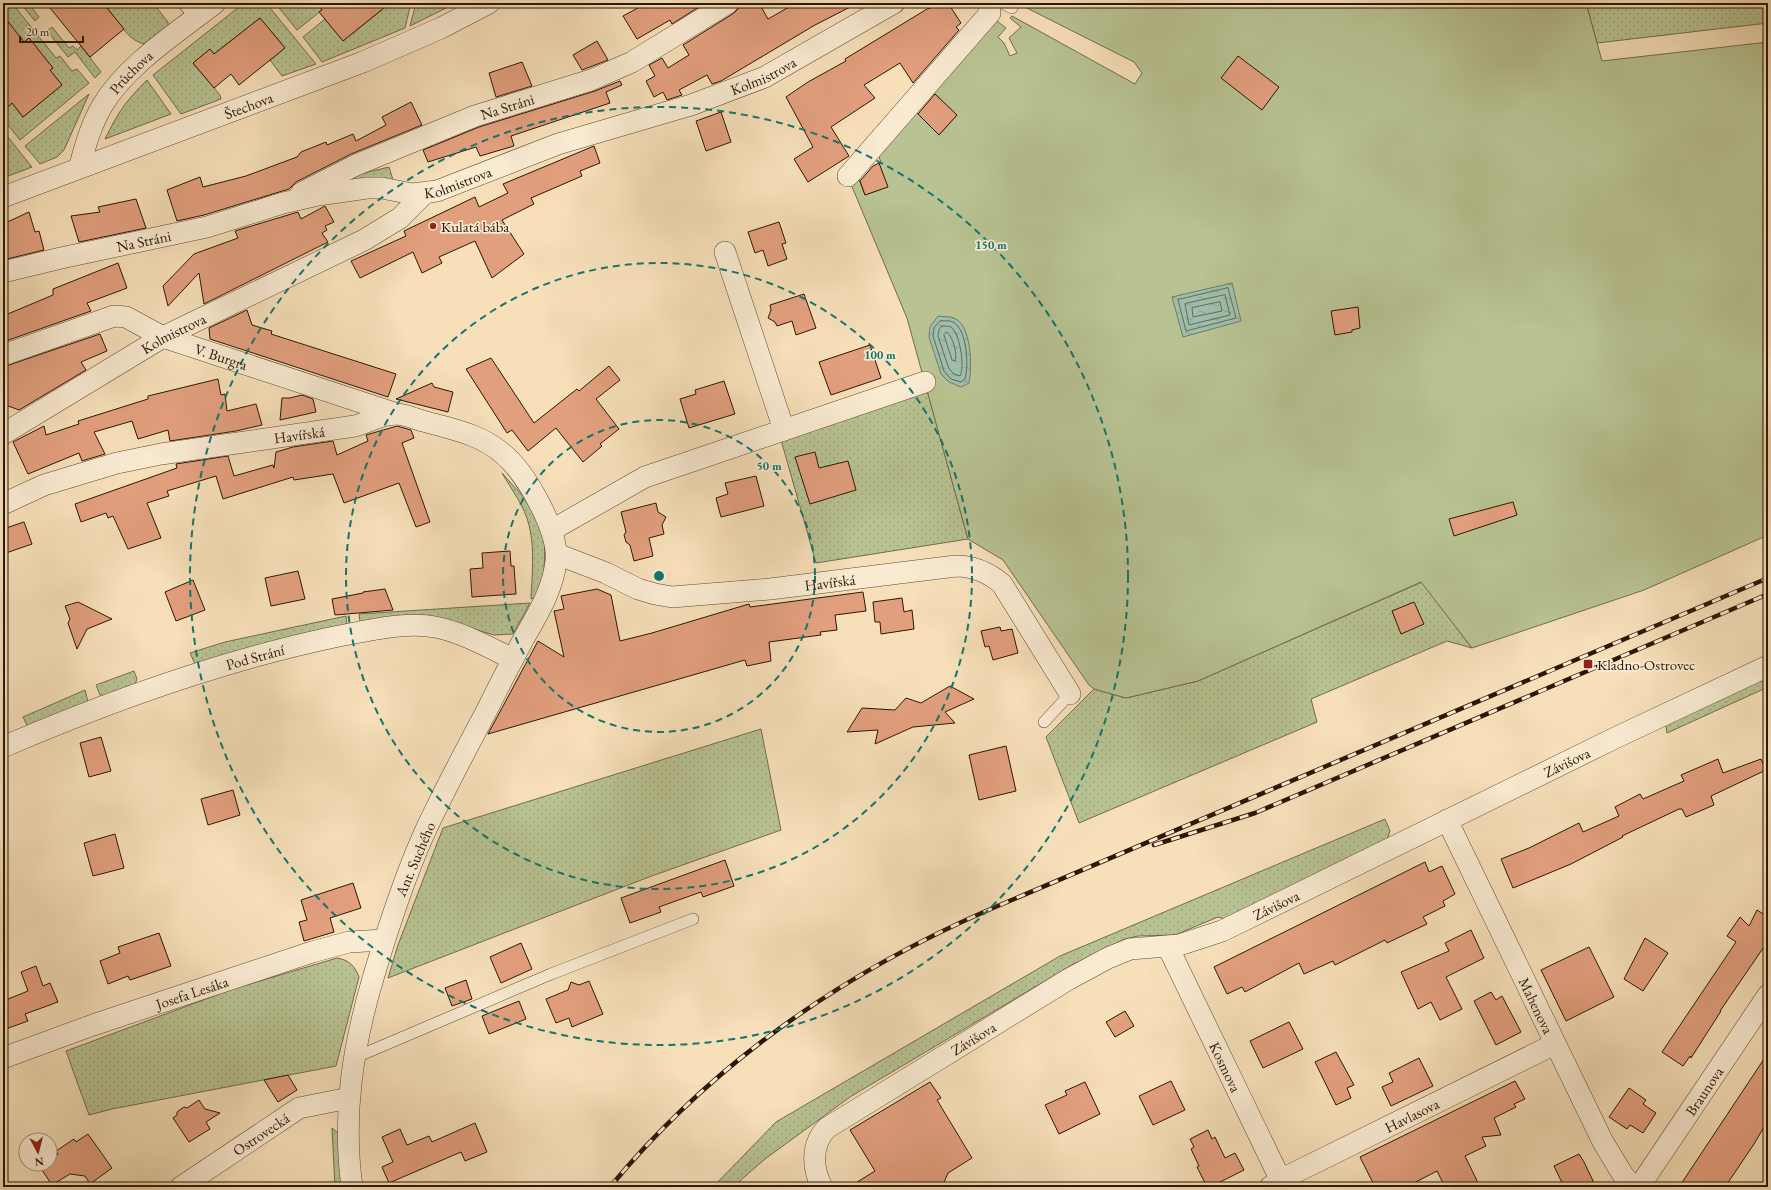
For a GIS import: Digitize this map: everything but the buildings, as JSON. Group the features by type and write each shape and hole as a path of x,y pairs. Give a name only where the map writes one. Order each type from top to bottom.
{"street":[{"name":"Průchova","path":"80,166 92,127 102,106 117,84 190,10 215,3"},
{"name":"Štechova","path":"3,197 80,166 361,63 434,31 489,3"},
{"name":"Na Stráni","path":"283,203 316,184 356,164 454,124 475,116 567,89 632,62 728,3"},
{"name":"Kolmistrova","path":"3,434 163,337 364,240 400,218 425,193 445,188 558,144 691,105 765,77 894,3"},
{"path":"848,176 990,13 989,3"},
{"name":"Na Stráni","path":"3,272 207,227 283,203 318,195 367,188 382,188 412,194 425,193"},
{"path":"726,252 784,430"},
{"name":"V. Burgra","path":"3,355 114,316 126,317 163,337 398,414"},
{"path":"552,530 645,477 925,382"},
{"name":"Havířská","path":"3,504 44,485 117,462 161,454 355,426 379,417 398,414 469,434 502,453 514,466 536,498 552,530 557,554 606,573 638,589 672,597 770,589 956,566 977,569 987,573 1002,584 1070,694"},
{"name":"Ant. Suchého","path":"352,1187 347,1138 349,1098 354,1058 365,1006 384,940 403,885 424,834 513,659 544,602 554,576 557,554"},
{"name":"Pod Strání","path":"3,747 103,705 161,684 245,659 364,631 400,626 434,626 459,634 513,659"},
{"name":"Závišova","path":"822,1187 814,1163 817,1142 823,1132 831,1124 1069,979 1130,949 1168,947 1191,942 1222,931 1615,738 1768,666"},
{"name":"Mahenova","path":"1447,820 1603,1142 1623,1175 1633,1187"},
{"name":"Josefa Lesáka","path":"3,1058 93,1025 312,952 349,942 384,940"},
{"name":"Kosmova","path":"1168,947 1278,1185"},
{"name":"Braunova","path":"1639,1187 1768,995"},
{"name":"Havlasova","path":"1278,1185 1555,1044"},
{"name":"Ostrovecká","path":"181,1187 299,1108 349,1098"}],"lane":[{"path":"1044,722 1070,694"},
{"path":"354,1058 572,966 693,919"}],"shaded area":[{"path":"3,3 12,3 56,58 60,56 72,71 77,69 89,83 20,140 3,119 3,100 9,106 12,103 23,117 62,85 50,70 53,68 29,38 22,44 10,29 12,27 3,15"},
{"path":"20,3 28,3 39,17 35,21"},
{"path":"116,3 153,3 168,22 168,27 149,44 136,41 126,32 108,9"},
{"path":"244,3 266,3 316,64 282,76 270,60 285,48 260,18 214,54 210,49 193,63 220,95 221,99 181,114 153,75"},
{"path":"275,3 317,3 322,10 297,30"},
{"path":"377,3 411,3 405,28 322,62 303,37 325,19 343,41 382,10"},
{"path":"416,3 446,3 450,6 410,26"},
{"path":"1017,3 1586,3 1602,61 1768,42 1768,535 1644,590 1472,648 1421,582 1198,681 1126,698 1094,689 1089,685 1003,560 968,539 907,318 850,182 858,177 865,195 879,163 881,162 878,155 915,111 939,135 957,115 932,91 951,68 997,21 1006,28 998,37 1004,43 1010,56 1017,53 1009,38 1021,27 1010,18 1012,16 1135,84 1142,73 1134,62"},
{"path":"1586,3 1768,3 1768,23 1597,43"},
{"path":"52,27 69,48 73,46 77,50 81,46 101,72 95,78 75,52 68,57 47,31"},
{"path":"147,80 171,114 105,139 123,107"},
{"path":"89,94 64,150 57,157 40,164 25,146"},
{"path":"3,131 32,167 3,178 3,151 5,150 3,148"},
{"path":"389,167 393,180 327,187 343,178"},
{"path":"927,390 968,539 816,563 781,440"},
{"path":"502,473 527,500 539,519 542,529 545,551 541,595 531,599 533,552 529,525 521,505"},
{"path":"1422,582 1472,648 1447,641 1311,699 1317,722 1079,823 1046,737 1094,689 1126,698 1198,681"},
{"path":"530,603 513,634 494,635 474,629 360,622 359,614"},
{"path":"346,616 347,625 195,664 190,653 225,642"},
{"path":"134,671 137,679 135,684 103,697 100,695 96,685"},
{"path":"1768,672 1768,687 1667,733 1665,721"},
{"path":"85,690 88,702 28,727 23,717"},
{"path":"761,729 781,830 649,877 388,978 398,945 443,828"},
{"path":"1385,819 1390,831 1386,842 1228,920 1218,917 1175,935 1138,936 1125,939 1070,966 850,1097 765,1159 733,1187 713,1187 776,1122 1060,956"},
{"path":"337,958 345,960 351,964 359,977 336,1066 112,1109 89,1115 66,1051 233,989"},
{"path":"332,1128 338,1133 343,1187 335,1187"}],"water":[{"path":"1232,283 1241,321 1183,337 1172,297"},
{"path":"938,316 952,317 960,322 967,337 970,357 970,376 969,383 961,387 949,382 941,374 929,337 930,327"}],"railway":[{"path":"610,1187 649,1142 691,1101 735,1062 830,994 880,964 932,936 986,911 1768,578"},
{"path":"1154,845 1255,813 1768,594"}],"place":[{"name":"Kulatá bába","path":"433,226"},
{"name":"Kladno-Ostrovec","path":"1588,664"}]}
